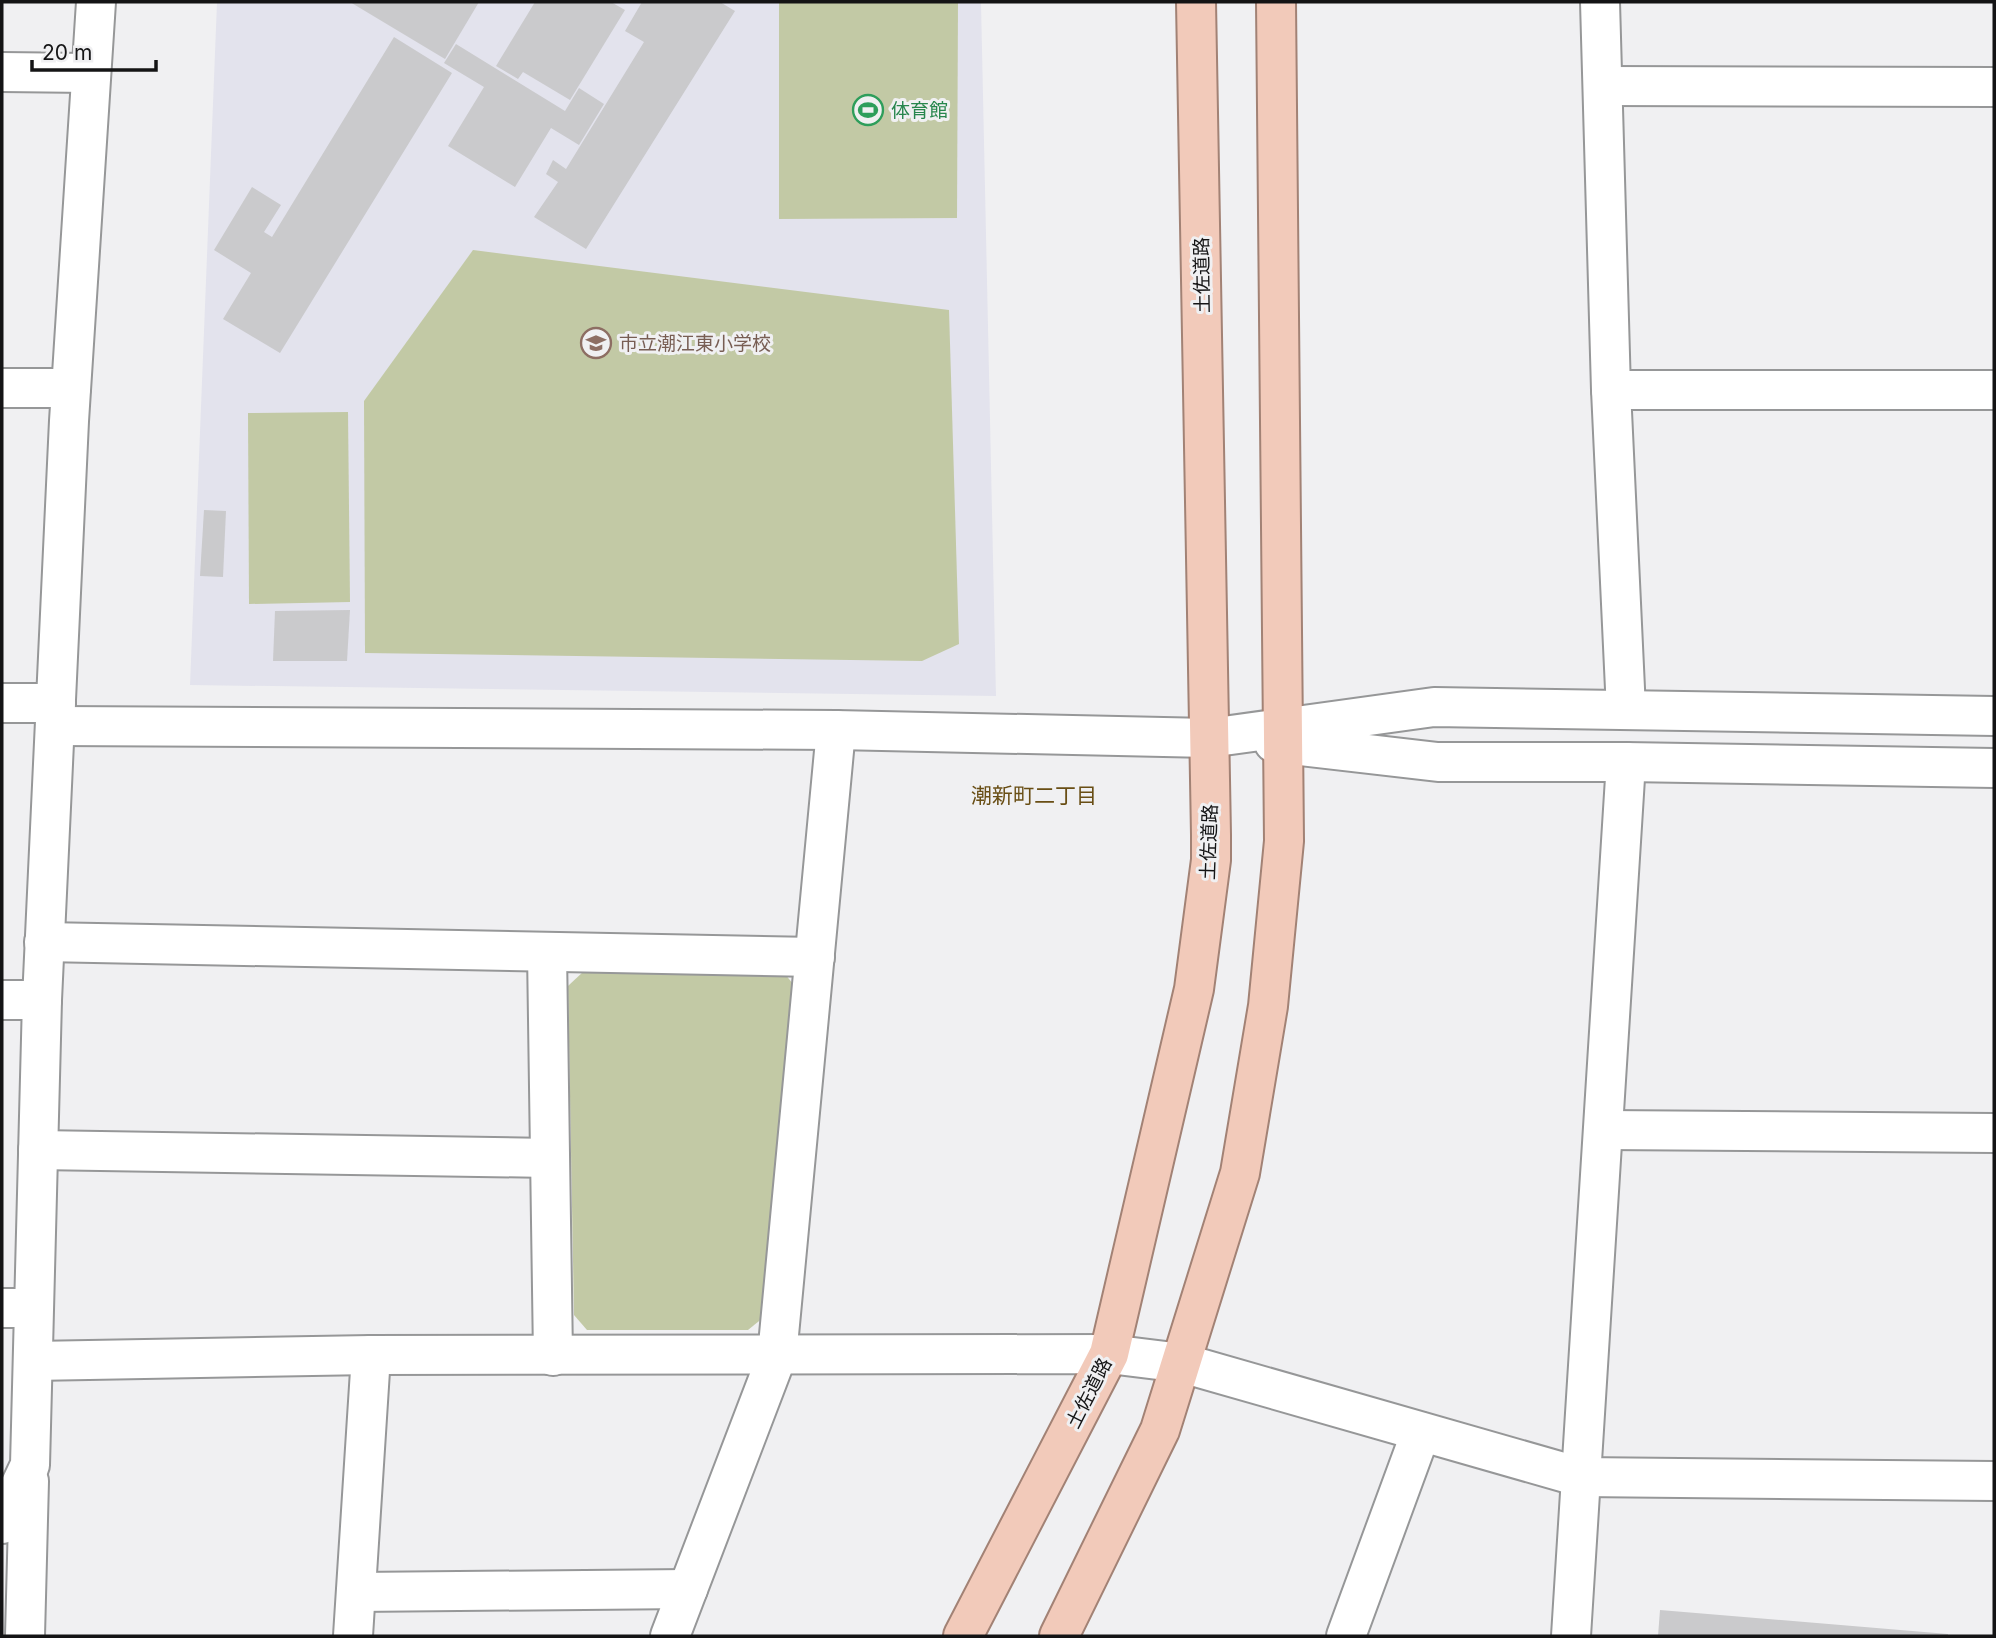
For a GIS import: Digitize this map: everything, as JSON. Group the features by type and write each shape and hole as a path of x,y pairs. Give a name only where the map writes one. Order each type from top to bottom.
{"highway":[{"name":"土佐道路","path":"963,1636 1109,1354 1194,989 1211,860 1196,2"},
{"path":"1059,1636 1160,1430 1240,1173 1266,1019 1284,859 1276,2"}],"street":[{"path":"25,1636 33,1361 18,1308 38,1150 44,942 71,388 96,2"},
{"path":"1600,2 1611,390 1626,710"},
{"path":"2,72 90,73"},
{"path":"1603,86 1994,87"},
{"path":"2,388 71,388"},
{"path":"1611,390 1994,390"},
{"path":"2,703 55,715 1209,738 1284,736 1434,707 1994,716"},
{"path":"670,1636 777,1356 836,730"},
{"path":"1284,736 1438,762 1994,768"},
{"path":"1571,1636 1626,762"},
{"path":"44,942 814,957"},
{"path":"547,953 553,1356"},
{"path":"2,1000 42,1000"},
{"path":"1604,1130 1994,1133"},
{"path":"38,1150 550,1158"},
{"path":"33,1361 371,1356 1109,1354 1182,1363 1580,1477 1994,1480"},
{"path":"353,1636 371,1356"},
{"path":"1346,1636 1421,1432"},
{"path":"2,1524 30,1465"},
{"path":"356,1592 688,1589"}],"shaded area":[{"name":"市立潮江東小学校","path":"217,2 981,2 996,696 190,685"}],"green space":[{"name":"体育館","path":"779,2 958,2 957,218 779,219"},
{"path":"473,250 949,310 959,644 922,661 365,653 364,401"},
{"path":"348,412 350,602 249,604 248,413"},
{"path":"584,971 785,974 797,989 764,1317 748,1330 587,1330 574,1315 568,986"}],"building":[{"path":"350,2 479,2 445,59"},
{"path":"535,2 611,2 625,10 570,100 523,72 518,79 496,66"},
{"path":"642,2 720,2 735,11 586,249 534,217 558,182 546,174 553,160 566,169 644,42 625,31"},
{"path":"394,37 452,73 280,353 223,319 251,273 214,250 252,187 281,205 264,232 272,237"},
{"path":"456,44 565,111 579,88 604,104 579,145 551,128 515,187 448,146 484,87 444,63"},
{"path":"204,510 226,511 223,577 200,576"},
{"path":"350,610 347,661 273,661 275,611"},
{"path":"1660,1610 1948,1634 1948,1636 1658,1636"}],"place":[{"name":"体育館","path":"868,110"},
{"name":"市立潮江東小学校","path":"596,343"}],"district":[{"name":"潮新町二丁目","path":"1034,795"}]}
